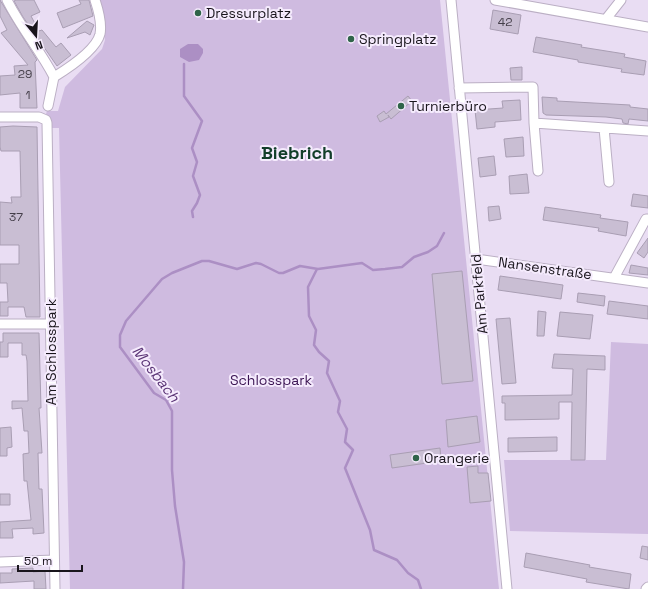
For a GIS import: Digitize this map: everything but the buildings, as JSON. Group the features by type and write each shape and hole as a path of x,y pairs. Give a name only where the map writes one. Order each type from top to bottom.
{"street":[{"path":"6,0 21,27 47,63 54,77 48,106"},
{"path":"54,77 77,61 90,49 99,37 100,29 94,0"},
{"name":"Am Parkfeld","path":"451,0 507,589"},
{"path":"495,0 525,2 606,20 648,27"},
{"path":"606,20 621,0"},
{"path":"459,88 533,87 538,171"},
{"name":"Am Schlosspark","path":"0,117 43,118 47,123 52,324 55,589"},
{"path":"534,123 648,131"},
{"path":"604,128 609,182"},
{"path":"614,278 646,219 648,219"},
{"name":"Nansenstraße","path":"476,259 648,283"},
{"path":"0,324 52,324"},
{"path":"0,562 54,560"}],"green space":[{"name":"Schlosspark","path":"99,0 440,0 499,589 70,589 59,128 52,128 51,120 46,114 47,111 58,111 65,87 102,49 105,40"},
{"path":"611,342 648,344 648,534 510,531 504,460 606,460"}],"shaded area":[{"path":"188,44 198,44 203,49 203,53 199,60 189,62 180,57 180,49"}],"waterway":[{"path":"184,64 184,96 202,121 192,148 197,162 193,176 200,195 192,211 193,217"},
{"name":"Mosbach","path":"183,589 184,562 175,506 172,470 172,411 166,400 154,393 120,347 120,335 126,321 162,279 172,273 202,261 209,261 237,269 256,263 279,273 283,273 300,266 318,269 362,263 373,270 385,269 402,267 414,257 428,252 437,246 444,233"},
{"path":"317,269 308,287 309,316 316,330 314,345 329,361 327,373 340,401 338,412 347,429 345,442 353,450 345,468 370,530 374,550 397,560 408,573 418,580 421,589"}],"place":[{"name":"Dressurplatz","path":"198,13"},
{"name":"Springplatz","path":"351,39"},
{"name":"Turnierbüro","path":"401,106"},
{"name":"Orangerie","path":"416,458"}],"district":[{"name":"Biebrich","path":"297,153"}]}
